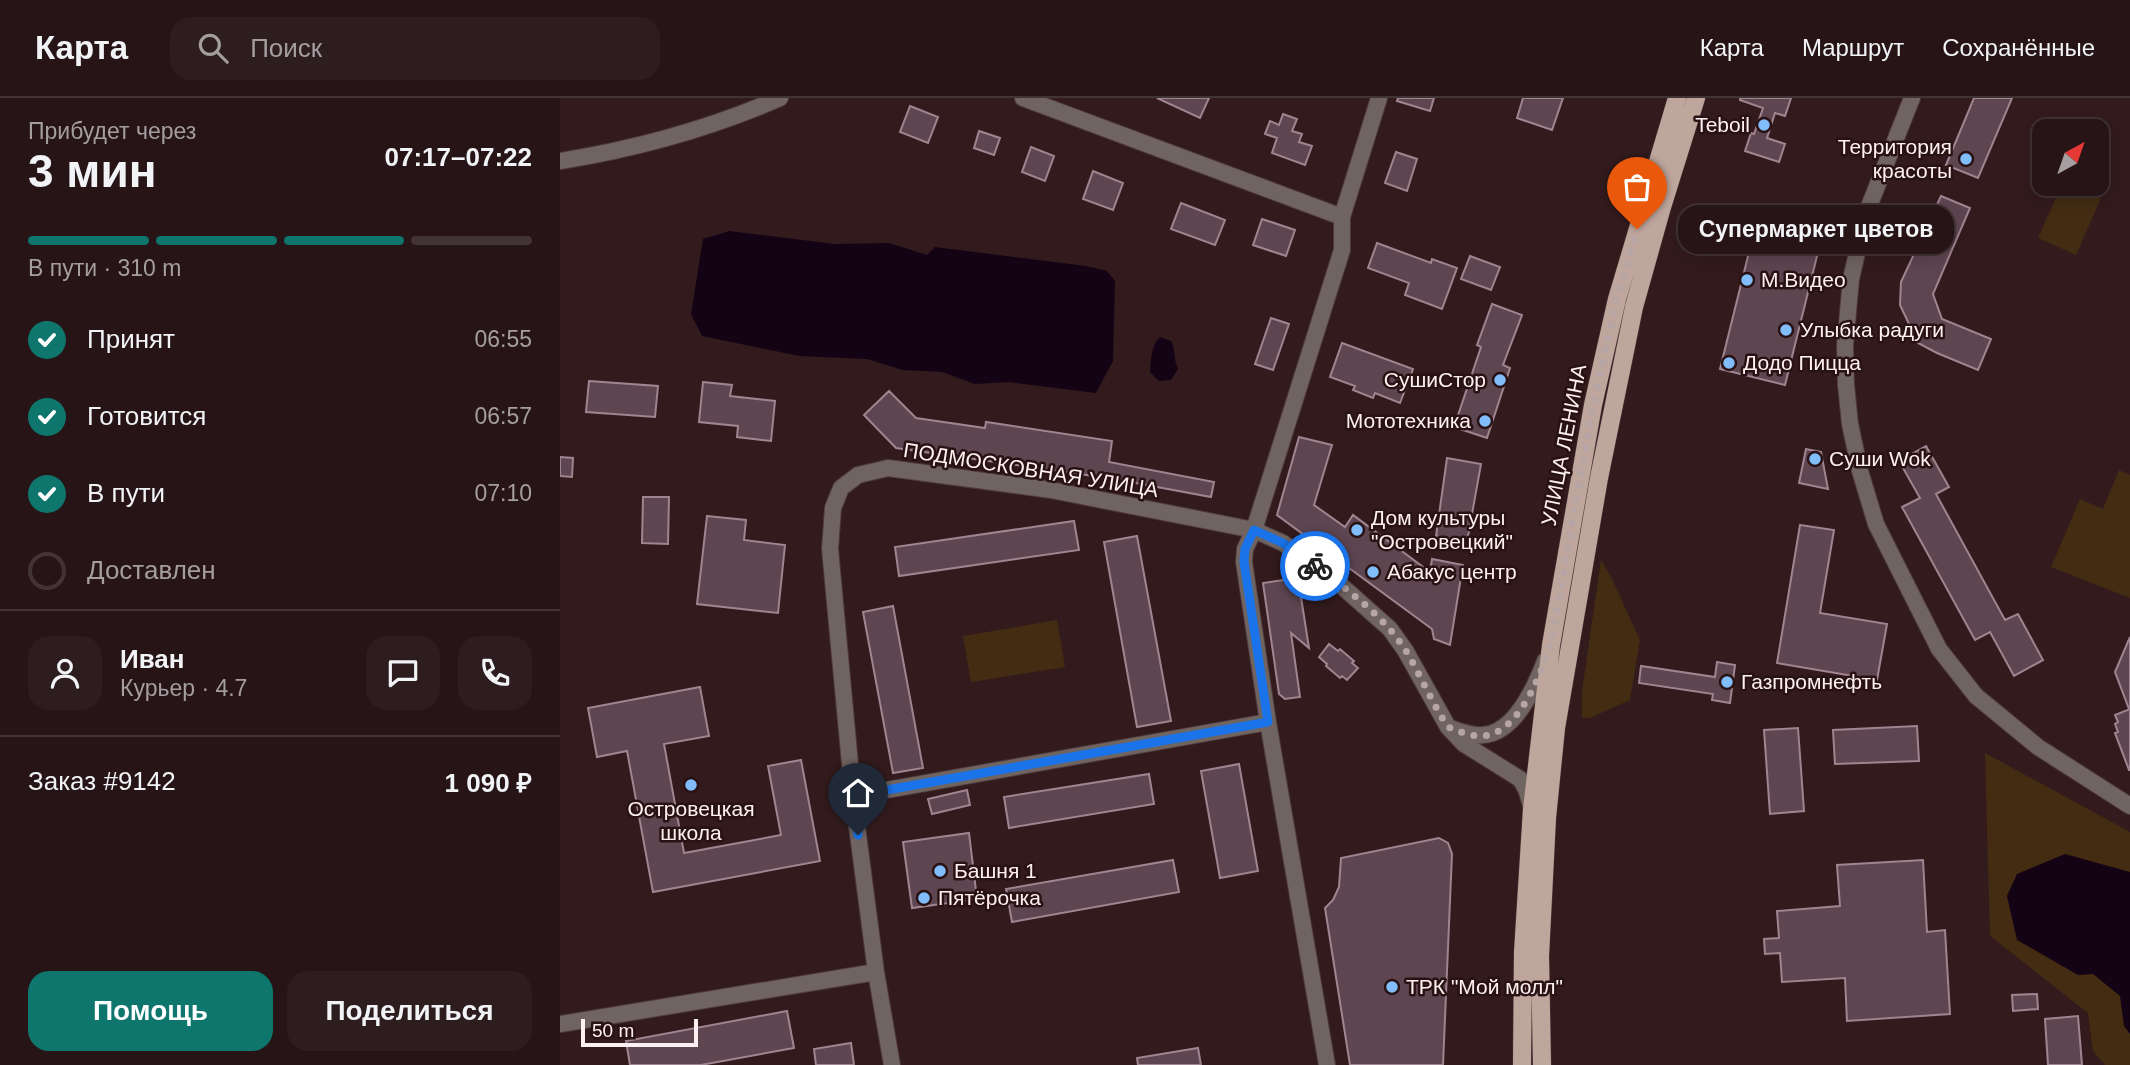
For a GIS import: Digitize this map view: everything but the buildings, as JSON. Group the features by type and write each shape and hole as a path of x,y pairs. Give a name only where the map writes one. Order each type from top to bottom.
{"main road":[{"name":"УЛИЦА ЛЕНИНА","path":"1539,813 1551,645 1593,405 1617,299 1677,98"},
{"name":"УЛИЦА ЛЕНИНА","path":"1539,813 1612,410 1634,307 1696,98"},
{"path":"1522,1065 1523,952 1539,813"},
{"path":"1539,813 1542,1065"}],"street":[{"path":"560,161 607,154 740,116 780,98"},
{"path":"1023,98 1342,217"},
{"path":"1327,1065 1268,722 1244,562 1245,549 1254,530 1342,250 1342,217 1380,98"},
{"path":"1912,98 1866,214 1851,279 1845,345 1850,424 1860,471 1876,524 1939,649 1976,696 2038,747 2130,806"},
{"name":"ПОДМОСКОВНАЯ УЛИЦА","path":"892,1065 876,972 853,796 830,549 833,508 842,488 858,475 888,468 1038,488 1254,530 1283,543 1336,581 1390,629 1405,650 1448,727 1464,744 1520,779 1539,813"},
{"path":"1448,727 1480,736 1503,727 1527,701 1551,645"},
{"path":"853,796 1268,722"},
{"path":"560,1024 876,972"}],"shaded area":[{"path":"2057,196 2101,198 2076,255 2038,238"},
{"path":"729,231 835,244 889,243 927,255 935,247 1107,271 1115,281 1113,361 1096,393 1009,382 975,384 942,372 903,370 867,359 799,356 702,336 691,314 703,239"},
{"path":"1160,337 1171,341 1174,348 1178,369 1171,380 1159,381 1150,372 1153,348"},
{"path":"2119,470 2130,475 2130,598 2051,567 2080,499 2103,509"},
{"path":"1601,560 1640,640 1630,700 1590,718 1582,718 1582,691"},
{"path":"1057,620 1065,667 971,682 963,636"},
{"path":"1985,753 2130,832 2130,1065 2105,1065 2093,1051 2088,1013 1990,936"},
{"path":"2065,854 2130,872 2130,1034 2124,1026 2120,996 2093,974 2078,975 2017,940 2007,896 2017,874"}],"way so far":[{"path":"1315,566 1372,611 1390,629 1405,650 1448,727 1466,734 1488,735 1514,718 1539,678 1551,645 1593,405 1617,299 1637,229"}],"place":[{"name":"Teboil","path":"1764,125"},
{"name":"Территория красоты","path":"1966,159"},
{"name":"Супермаркет цветов","path":"1637,229"},
{"name":"М.Видео","path":"1747,280"},
{"name":"Улыбка радуги","path":"1786,330"},
{"name":"Додо Пицца","path":"1729,363"},
{"name":"СушиСтор","path":"1500,380"},
{"name":"Мототехника","path":"1485,421"},
{"name":"Суши Wok","path":"1815,459"},
{"name":"Дом культуры \"Островецкий\"","path":"1357,530"},
{"name":"Абакус центр","path":"1373,572"},
{"name":"Газпромнефть","path":"1727,682"},
{"name":"Островецкая школа","path":"691,785"},
{"name":"Башня 1","path":"940,871"},
{"name":"Пятёрочка","path":"924,898"},
{"name":"ТРК \"Мой молл\"","path":"1392,987"}],"route":[{"path":"858,835 853,796 1268,722 1244,562 1245,549 1254,530 1275,538 1315,566"}]}
